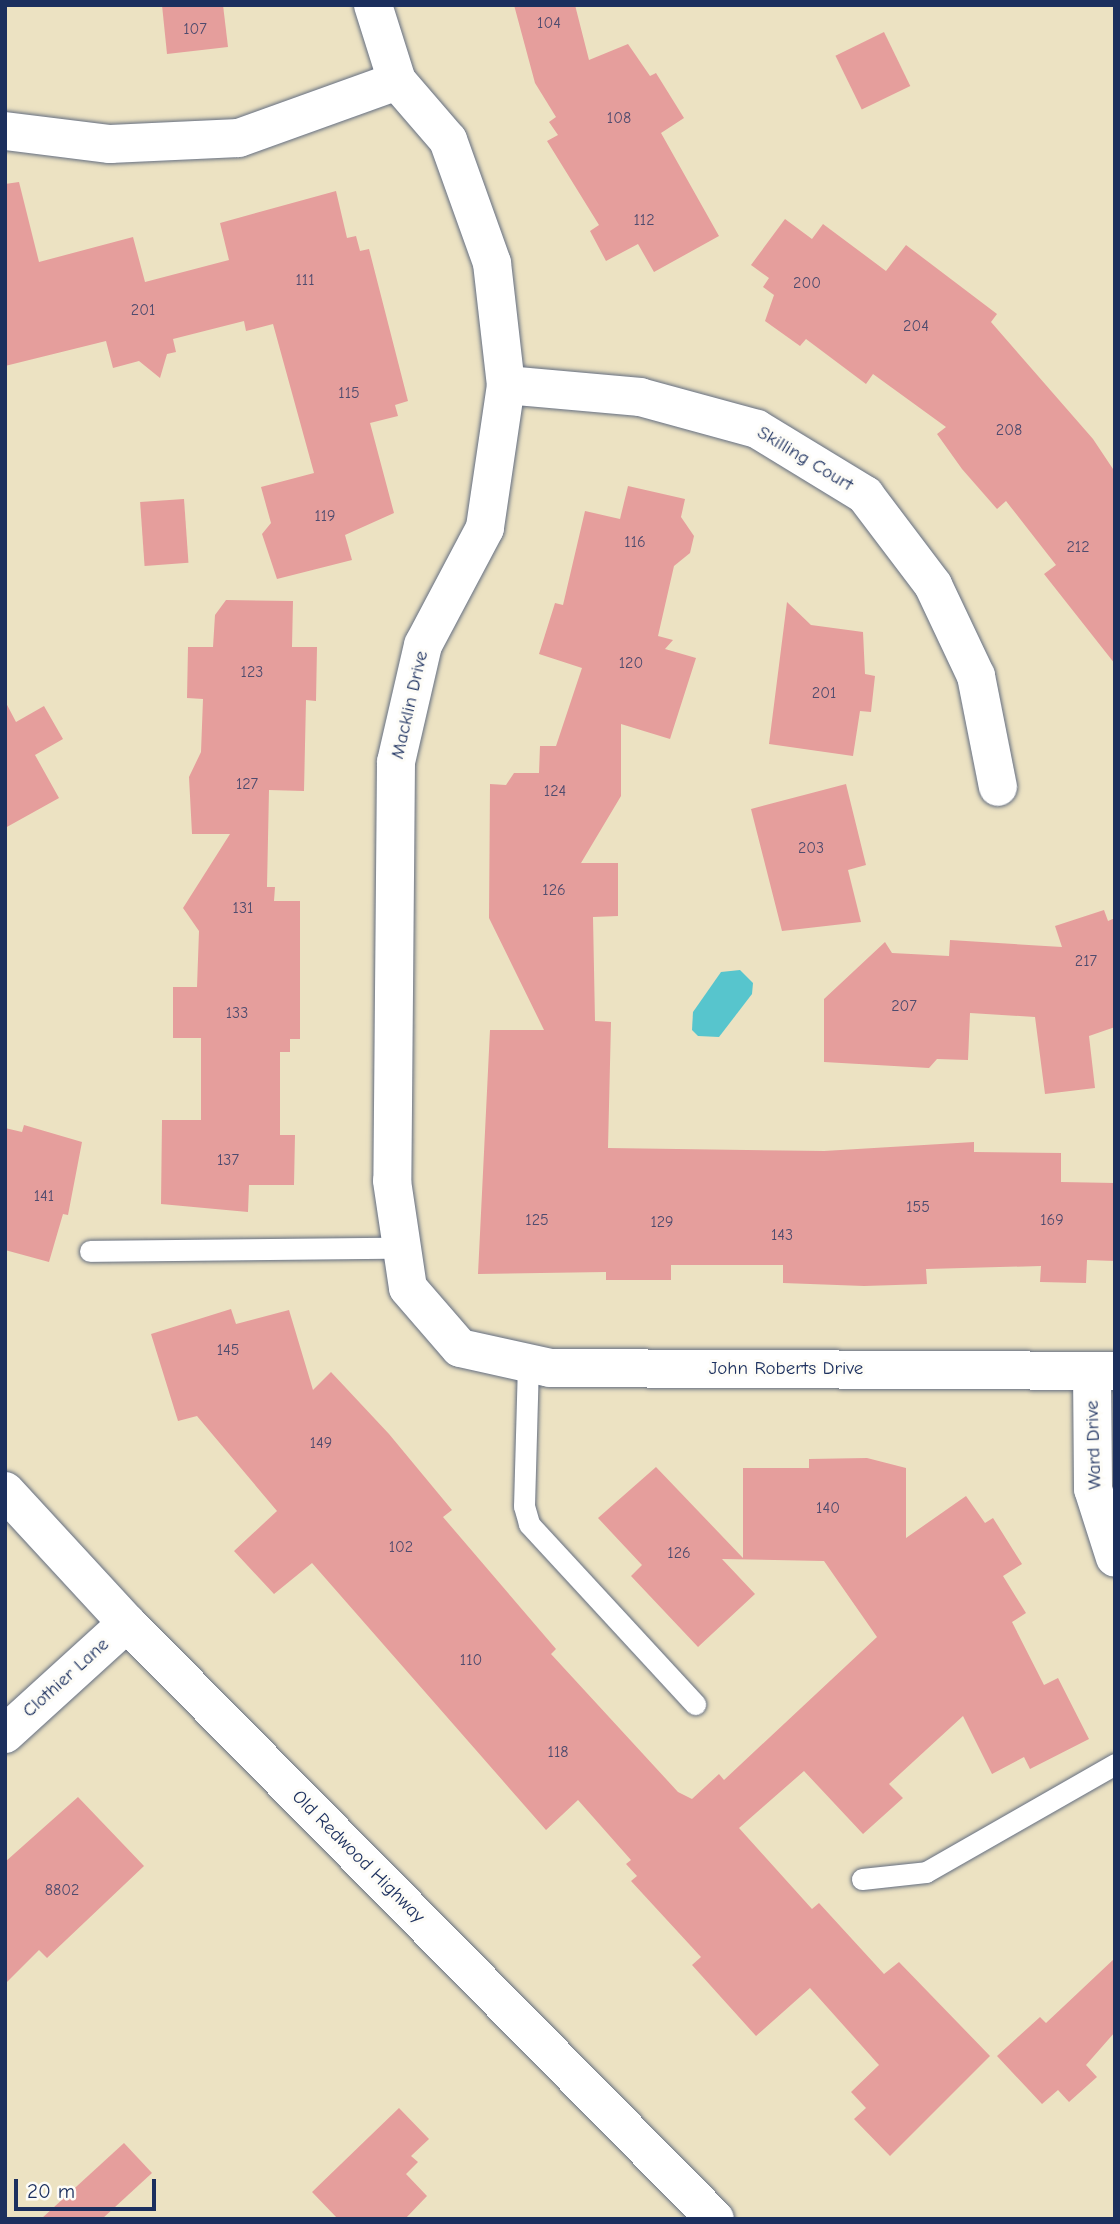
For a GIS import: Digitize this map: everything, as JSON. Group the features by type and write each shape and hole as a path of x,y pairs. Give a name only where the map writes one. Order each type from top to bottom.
{"street":[{"name":"Macklin Drive","path":"373,5 397,81 452,152 492,263 506,385 485,528 423,645 396,762 392,1181 408,1288 460,1348"},
{"path":"5,131 110,144 239,138 397,81"},
{"name":"Skilling Court","path":"506,385 640,397 757,429 865,495 933,585 976,676 998,787"},
{"name":"John Roberts Drive","path":"460,1348 550,1368 1103,1371"},
{"name":"Ward Drive","path":"1103,1371 1093,1489 1115,1558"},
{"name":"Old Redwood Highway","path":"5,1491 127,1623 715,2219"},
{"name":"Clothier Lane","path":"5,1734 127,1623"}],"lane":[{"path":"90,1251 402,1248"},
{"path":"528,1363 524,1506 529,1524 695,1704"},
{"path":"862,1879 926,1872 1115,1764"}],"water":[{"path":"740,970 753,983 752,994 719,1037 698,1036 692,1030 693,1012 721,972"}],"building":[{"path":"162,5 223,5 228,47 167,54"},
{"path":"514,5 575,5 589,60 628,44 650,76 656,73 684,118 661,133 719,236 654,272 638,244 606,261 590,231 599,225 547,141 558,135 549,122 556,117 535,83"},
{"path":"884,32 910,86 862,110 835,56"},
{"path":"19,182 39,262 133,237 145,282 229,260 220,223 336,191 347,238 356,236 360,251 369,249 408,401 395,405 398,416 370,423 394,513 345,535 352,560 277,579 262,534 271,523 261,487 314,473 273,324 246,331 244,321 173,339 176,352 167,354 160,378 139,361 113,368 106,341 5,366 5,184"},
{"path":"785,219 812,239 823,224 886,271 906,245 997,314 991,322 1093,439 1115,472 1115,664 1044,574 1056,565 1006,501 997,509 962,469 937,434 946,427 873,374 866,384 806,339 800,346 765,321 774,295 763,287 769,278 751,265"},
{"path":"628,486 685,499 681,517 694,536 690,553 674,566 658,636 673,640 665,649 696,658 670,739 621,724 621,796 581,863 618,863 618,916 593,917 595,1021 611,1022 608,1148 824,1151 974,1142 974,1152 1061,1153 1061,1182 1115,1183 1115,1261 1087,1260 1086,1283 1040,1282 1041,1266 926,1269 927,1284 864,1286 783,1283 783,1265 671,1265 671,1280 606,1280 606,1272 478,1274 490,1030 544,1030 489,918 490,784 506,785 514,773 539,773 540,746 556,746 582,668 539,654 555,603 563,605 585,511 620,519"},
{"path":"184,499 188,563 145,566 140,502"},
{"path":"226,600 293,601 292,647 317,647 316,701 306,700 304,791 269,790 267,887 275,887 274,901 300,901 300,1039 290,1039 290,1052 280,1052 280,1135 295,1135 294,1185 249,1185 248,1212 161,1204 162,1120 201,1120 201,1038 173,1038 173,987 197,987 199,931 183,908 230,834 192,834 189,777 201,752 203,699 187,698 188,647 213,647 215,615"},
{"path":"787,602 811,625 863,632 865,674 875,676 871,712 860,711 853,756 769,744"},
{"path":"5,701 16,722 44,706 63,739 35,755 59,798 5,828"},
{"path":"846,784 866,865 848,870 861,922 782,931 751,809"},
{"path":"1104,910 1108,921 1115,918 1115,1027 1089,1036 1095,1088 1045,1094 1035,1017 970,1013 968,1060 937,1059 929,1068 824,1062 824,999 885,942 892,953 949,956 950,940 1062,947 1055,926"},
{"path":"24,1125 82,1142 68,1215 63,1214 49,1262 5,1250 5,1128 22,1132"},
{"path":"231,1309 236,1324 289,1310 313,1390 331,1372 389,1434 452,1510 443,1517 556,1649 551,1654 678,1792 692,1799 719,1774 724,1780 877,1637 824,1561 722,1559 755,1594 698,1647 631,1576 642,1565 598,1518 656,1467 743,1558 743,1468 809,1468 809,1459 867,1458 906,1468 906,1538 966,1496 985,1523 993,1518 1022,1564 1003,1576 1026,1613 1012,1622 1044,1685 1058,1678 1089,1739 1030,1769 1024,1757 992,1774 963,1716 889,1784 903,1798 863,1834 804,1771 739,1828 812,1909 819,1903 884,1974 899,1962 990,2056 890,2156 854,2119 866,2108 851,2092 879,2065 810,1988 756,2036 692,1965 701,1957 631,1881 637,1876 626,1864 631,1860 578,1800 546,1830 312,1563 274,1594 234,1551 277,1511 197,1416 178,1421 151,1334"},
{"path":"78,1797 144,1866 47,1958 39,1950 5,1984 5,1862"},
{"path":"1115,1958 1115,2032 1086,2065 1097,2077 1069,2102 1058,2090 1042,2104 997,2056 1040,2017 1046,2023"},
{"path":"399,2108 429,2139 411,2156 418,2162 406,2174 427,2196 405,2219 338,2219 312,2192"},
{"path":"124,2143 152,2173 102,2219 41,2219"}]}
